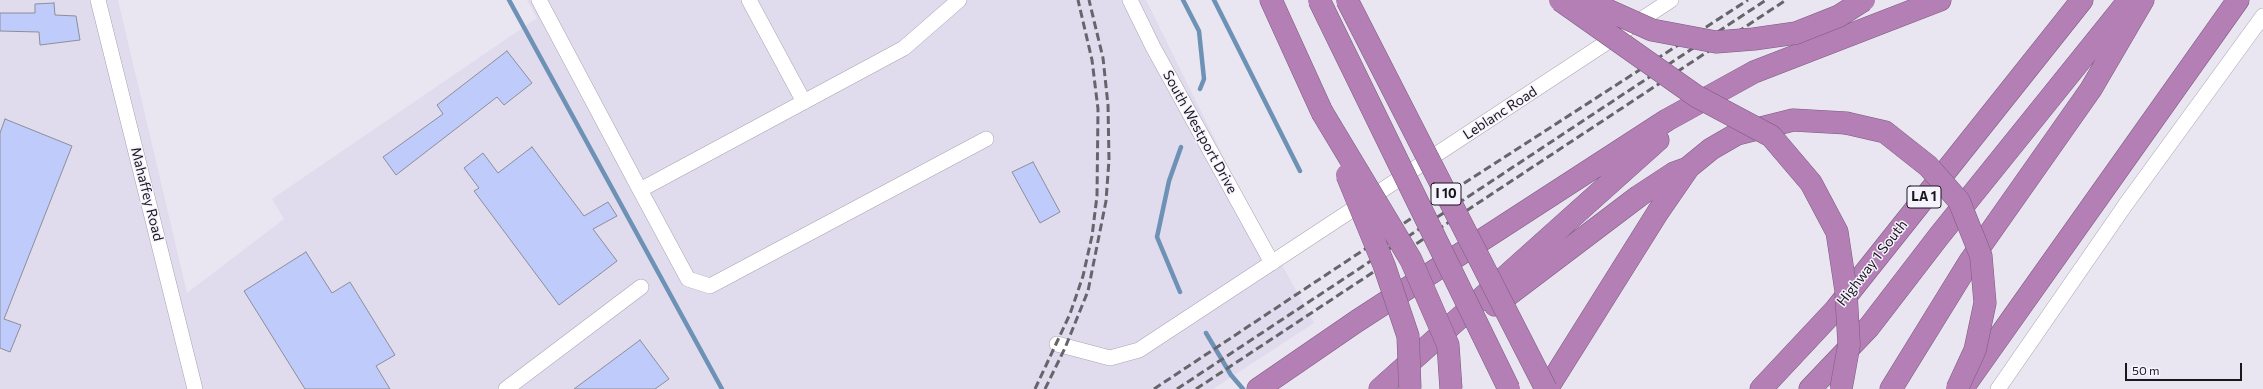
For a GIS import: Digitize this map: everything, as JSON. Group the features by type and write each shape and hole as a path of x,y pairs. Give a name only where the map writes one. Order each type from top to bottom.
{"highway":[{"path":"1271,0 1322,112 1384,265 1408,336 1410,389"},
{"name":"I 10","path":"1320,0 1510,389"},
{"name":"I 10","path":"1347,0 1546,389"},
{"path":"1560,0 1696,96 1771,136 1811,183 1837,232 1846,291 1849,345 1841,389"},
{"path":"1585,0 1652,30 1716,42 1754,39 1796,33 1839,16 1864,0"},
{"path":"1258,389 1357,321 1667,120 1754,72 1940,0"},
{"name":"Highway 1 South","path":"1761,389 1836,309 2082,0"},
{"name":"LA 1","path":"1810,389 1869,327 1939,236 2129,0"},
{"path":"1891,389 1970,261 2091,89 2143,0"},
{"path":"1962,389 2238,0"},
{"path":"1380,389 1574,218 1642,152 1754,72"},
{"path":"1322,112 1411,260 1448,345 1451,389"},
{"path":"1384,389 1639,196 1674,173 1689,167 1711,150 1737,134 1793,120 1846,123 1885,132 1928,166 1959,201 1981,256 1985,302 1975,350 1957,389"},
{"path":"1546,389 1658,212 1689,167"}],"street":[{"name":"Mahaffey Road","path":"98,0 195,389"},
{"path":"539,0 688,279 710,286 986,139"},
{"path":"749,0 804,102"},
{"path":"640,190 904,48 959,0"},
{"name":"South Westport Drive","path":"1130,0 1153,47 1272,263"},
{"name":"Leblanc Road","path":"1057,344 1110,358 1139,350 1272,263 1328,224 1671,0"},
{"path":"1998,389 2126,204 2263,16"},
{"path":"506,389 641,287"}],"shaded area":[{"path":"0,0 118,0 187,293 284,219 272,199 537,18 527,0 1146,0 1231,172 1314,323 1213,389 0,389"}],"building":[{"path":"54,3 55,15 76,16 80,40 40,45 39,32 0,31 0,13 35,13 35,4"},
{"path":"507,51 532,83 504,105 497,97 396,175 383,157 443,114 437,105"},
{"path":"5,119 72,146 4,319 21,325 10,352 0,348 0,133"},
{"path":"532,147 584,216 608,202 617,216 593,229 617,261 559,305 474,191 479,188 464,168 483,153 498,173"},
{"path":"1033,162 1060,212 1040,223 1012,172"},
{"path":"306,252 332,293 350,282 395,355 376,366 390,389 305,389 244,291"},
{"path":"640,340 669,379 655,389 574,389"}],"waterway":[{"path":"509,0 722,389"},
{"path":"1183,0 1199,31 1204,79 1200,89"},
{"path":"1214,0 1300,171"},
{"path":"1180,292 1157,237 1169,181 1181,147"},
{"path":"1206,333 1231,375 1243,389"}],"railway":[{"path":"1035,389 1070,314 1083,276 1092,236 1097,196 1098,109 1092,60 1078,0"},
{"path":"1045,389 1065,348 1088,291 1106,201 1109,160 1108,105 1103,58 1089,0"},
{"path":"1154,389 1469,180 1748,0"},
{"path":"1177,389 1766,0"},
{"path":"1196,389 1786,0"}]}
